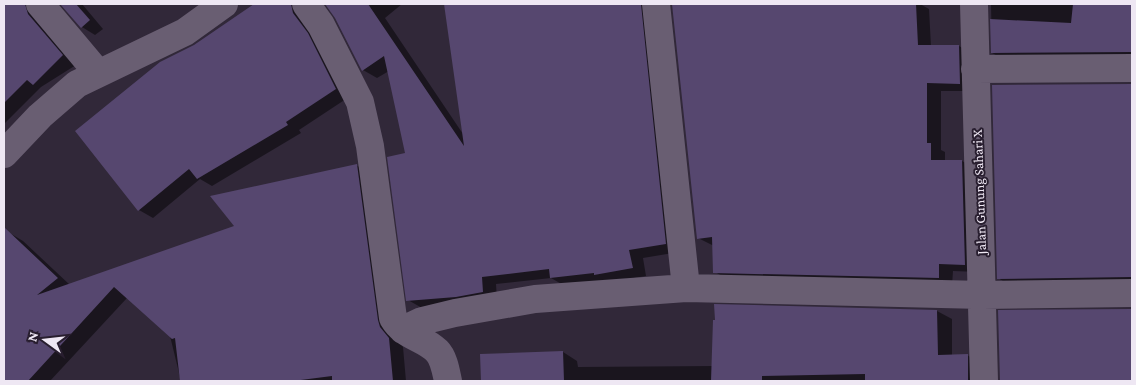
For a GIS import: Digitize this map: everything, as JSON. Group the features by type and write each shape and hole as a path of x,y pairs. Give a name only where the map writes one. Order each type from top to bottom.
{"street":[{"path":"40,4 98,73"},
{"path":"4,154 40,116 77,84 185,32 224,4"},
{"path":"306,4 321,25 360,102 370,146 392,318 403,330 438,352 446,370 448,381"},
{"path":"656,4 686,288"},
{"name":"Jalan Gunung Sahari X","path":"974,4 984,381"},
{"path":"975,69 1132,68"},
{"path":"403,330 422,321 438,317 535,299 686,288 983,294 1132,294"}],"building":[{"path":"4,4 25,4 28,14 63,55 33,85 27,80 4,103"},
{"path":"60,4 76,4 90,20 81,28"},
{"path":"254,4 291,4 293,13 308,33 336,89 286,122 288,125 197,179 189,169 138,211 75,131 160,62 194,45"},
{"path":"325,4 368,4 464,146 444,4 641,4 666,244 629,250 633,268 594,275 594,273 550,278 549,269 482,277 483,292 456,297 406,301 387,157 405,153 384,56 362,71 335,18"},
{"path":"672,4 916,4 918,45 959,45 960,84 927,83 927,143 931,143 931,160 962,160 965,265 939,264 939,278 713,273 712,237 697,239"},
{"path":"1073,4 1132,4 1132,52 991,53 990,19 1071,23"},
{"path":"1132,84 1132,277 997,279 992,85"},
{"path":"357,164 378,320 380,327 389,338 393,381 332,381 332,376 293,381 180,381 175,338 172,339 114,287 28,381 4,381 4,227 58,278 37,295 234,226 210,196"},
{"path":"714,304 937,310 938,355 968,354 968,381 865,381 865,374 762,376 762,381 711,381 713,320 715,320"},
{"path":"1132,309 1132,381 1000,381 998,310"},
{"path":"563,351 564,381 481,381 480,354"}]}
